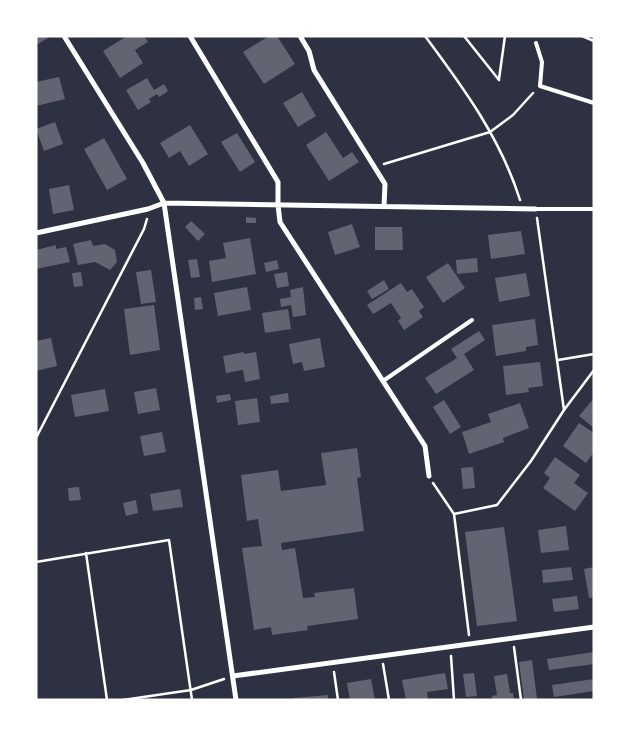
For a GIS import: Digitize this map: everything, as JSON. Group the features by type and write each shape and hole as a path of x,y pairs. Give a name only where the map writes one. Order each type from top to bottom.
{"street":[{"path":"64,36 143,163 164,203 236,700"},
{"path":"190,36 278,182 280,222 425,446 429,476"},
{"path":"300,36 309,51 314,70 386,184 384,206"},
{"path":"36,233 148,209 164,203 536,209"},
{"path":"233,676 594,627"}],"lane":[{"path":"536,43 542,62 540,86 594,103"},
{"path":"536,209 594,209"},
{"path":"383,381 472,320"}],"path":[{"path":"425,36 468,94 490,132 515,182 523,208"},
{"path":"464,36 498,80 505,36"},
{"path":"582,36 594,40"},
{"path":"375,167 490,132 513,115 540,86"},
{"path":"36,438 144,229 148,209"},
{"path":"536,209 564,410"},
{"path":"558,360 594,354"},
{"path":"454,514 497,505 531,461 564,410 594,370"},
{"path":"429,476 454,514 470,644"},
{"path":"36,562 169,540 192,700"},
{"path":"86,554 107,700"},
{"path":"513,638 521,700"},
{"path":"450,647 454,700"},
{"path":"382,657 388,700"},
{"path":"333,663 338,700"},
{"path":"124,700 191,690 233,676"}],"building":[{"path":"36,36 47,36 48,38 36,45"},
{"path":"127,36 144,36 148,42 135,50 143,63 120,78 103,51"},
{"path":"269,36 277,36 295,64 264,84 243,52"},
{"path":"59,77 65,99 36,106 36,82"},
{"path":"147,78 154,90 164,84 168,91 159,97 157,94 149,99 151,102 138,110 126,90"},
{"path":"302,92 316,116 298,127 283,103"},
{"path":"55,122 63,144 44,151 36,129"},
{"path":"190,125 208,154 189,166 180,151 169,158 160,143"},
{"path":"326,132 343,158 352,152 359,162 329,181 306,145"},
{"path":"237,133 255,162 240,172 221,142"},
{"path":"104,138 127,179 107,190 84,149"},
{"path":"69,185 74,210 53,214 49,189"},
{"path":"246,217 256,218 256,223 246,223"},
{"path":"191,221 205,234 198,241 185,227"},
{"path":"352,224 360,247 335,255 328,232"},
{"path":"375,227 402,227 403,250 375,250"},
{"path":"521,231 525,254 491,259 488,235"},
{"path":"250,238 256,274 212,282 209,261 226,258 223,243"},
{"path":"91,240 93,246 105,244 115,250 117,262 110,270 95,262 78,265 73,244"},
{"path":"56,245 56,249 66,247 70,262 36,269 36,250"},
{"path":"477,258 478,272 457,274 456,260"},
{"path":"197,259 200,277 191,278 188,260"},
{"path":"277,260 279,269 266,272 264,263"},
{"path":"448,263 465,288 443,303 426,277"},
{"path":"151,270 156,302 141,304 136,272"},
{"path":"81,272 83,286 74,287 72,273"},
{"path":"287,272 289,286 277,288 274,274"},
{"path":"526,273 530,296 499,302 495,278"},
{"path":"384,280 389,289 372,299 367,291"},
{"path":"401,283 407,292 412,289 424,307 419,311 423,317 404,330 398,321 401,318 391,303 373,314 367,305"},
{"path":"247,287 251,310 218,316 214,293"},
{"path":"303,287 306,315 293,317 291,305 281,307 280,299 291,297 290,290"},
{"path":"201,297 203,309 195,310 194,298"},
{"path":"154,305 160,350 130,355 124,309"},
{"path":"288,309 291,329 265,333 262,313"},
{"path":"535,319 538,345 526,347 526,351 496,356 492,325"},
{"path":"479,331 485,340 464,354 474,370 436,394 425,378 457,358 451,349"},
{"path":"51,338 57,366 36,371 36,341"},
{"path":"320,338 325,367 304,371 302,362 293,364 289,344"},
{"path":"244,352 244,354 256,352 260,379 245,382 243,370 226,373 223,356"},
{"path":"540,362 543,386 528,388 529,392 506,395 503,366"},
{"path":"156,388 160,410 138,414 134,392"},
{"path":"105,389 109,411 75,417 71,395"},
{"path":"288,393 289,402 271,404 270,396"},
{"path":"230,394 231,400 217,403 216,396"},
{"path":"257,398 260,422 238,425 235,401"},
{"path":"594,398 594,428 579,416"},
{"path":"444,400 461,427 450,434 433,407"},
{"path":"520,403 529,428 503,438 504,442 469,454 462,432 491,422 488,414"},
{"path":"579,423 594,433 594,452 586,463 563,446"},
{"path":"162,432 166,452 144,456 140,436"},
{"path":"357,448 361,477 357,478 364,531 281,543 282,550 295,548 303,598 315,597 314,593 354,588 358,619 307,626 308,630 272,635 271,627 254,630 242,548 262,546 258,519 247,521 241,475 278,470 281,491 326,485 321,453"},
{"path":"555,457 580,475 574,483 588,493 575,511 543,488 550,478 544,473"},
{"path":"473,467 475,488 463,489 461,468"},
{"path":"79,487 81,500 69,501 68,488"},
{"path":"180,489 183,507 153,511 150,494"},
{"path":"136,500 138,513 126,516 123,503"},
{"path":"566,526 569,550 541,553 538,530"},
{"path":"504,527 517,621 477,626 465,532"},
{"path":"571,567 573,580 543,583 542,570"},
{"path":"594,567 594,597 589,598 584,569"},
{"path":"577,596 579,609 554,612 552,599"},
{"path":"594,652 594,664 549,670 547,659"},
{"path":"532,660 537,699 524,700 519,662"},
{"path":"445,673 448,689 427,692 428,700 406,700 402,680"},
{"path":"474,673 477,696 466,697 463,674"},
{"path":"507,674 510,693 513,693 514,700 492,700 492,696 497,695 494,676"},
{"path":"371,679 375,700 350,700 347,683"},
{"path":"594,679 594,691 554,697 552,685"},
{"path":"328,695 328,700 294,700 294,698"}]}
